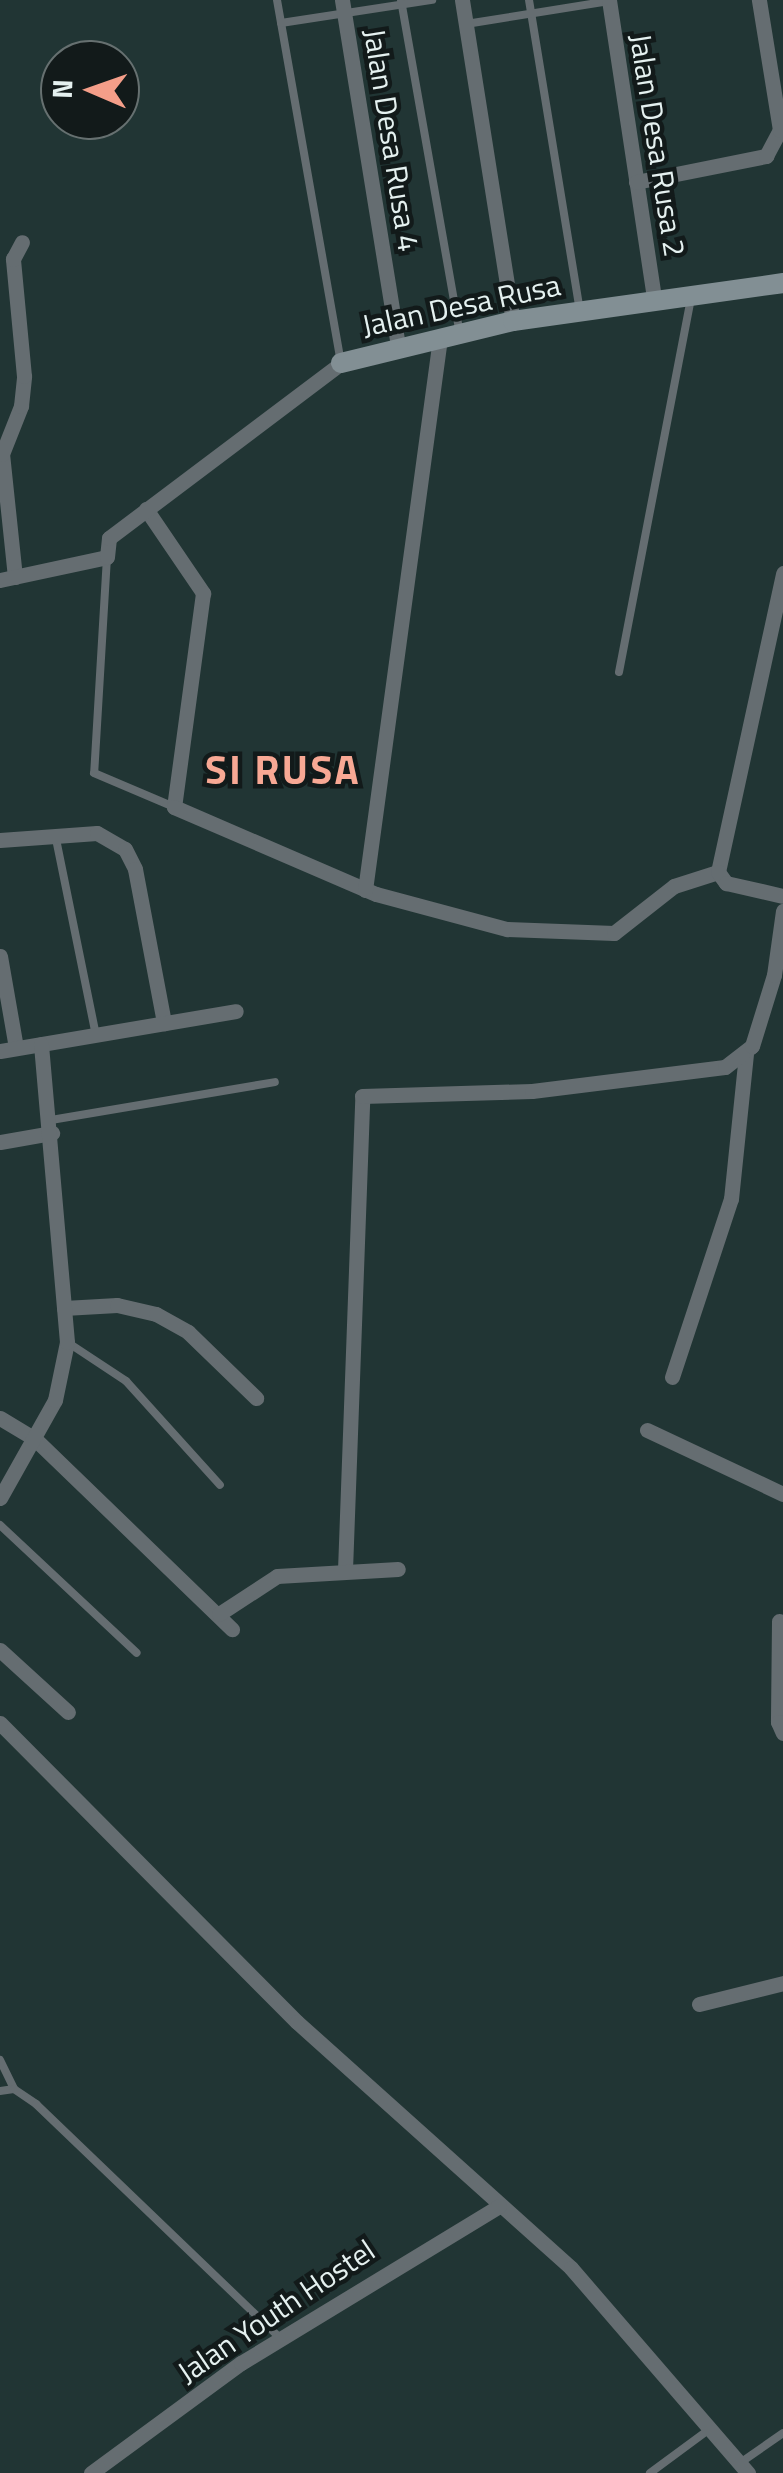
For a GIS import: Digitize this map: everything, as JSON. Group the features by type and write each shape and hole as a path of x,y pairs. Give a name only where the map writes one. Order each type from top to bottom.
{"street":[{"path":"462,0 513,321"},
{"name":"Jalan Desa Rusa 2","path":"609,0 654,299"},
{"path":"636,182 766,156 780,130 778,88 759,0"},
{"name":"Jalan Desa Rusa 4","path":"343,7 398,348"},
{"path":"22,242 13,259 24,376 21,406 2,454 7,578 108,557"},
{"name":"Jalan Desa Rusa","path":"108,557 109,538 341,363 513,321 692,292 783,283"},
{"path":"366,890 450,335"},
{"path":"146,509 203,593 174,807 366,890 507,929 586,936 614,933 674,886 718,872"},
{"path":"783,572 718,872 726,883 783,896"},
{"path":"0,840 55,833 97,833 125,849 135,869 164,1023"},
{"path":"672,1377 731,1199 746,1052 774,975 783,911"},
{"path":"0,956 8,1050 236,1012"},
{"path":"0,1498 56,1400 67,1342 52,1126 41,1044"},
{"path":"345,1570 362,1096 617,1083 725,1067 746,1052"},
{"path":"0,1142 52,1126"},
{"path":"64,1308 118,1305 156,1314 188,1332 256,1398"},
{"path":"0,1418 35,1439 232,1629"},
{"path":"647,1430 783,1494"},
{"path":"218,1614 277,1576 398,1569"},
{"path":"780,1621 778,1722 783,1732"},
{"path":"0,1650 68,1712"},
{"path":"0,1723 297,2022 571,2268 744,2468"},
{"path":"700,2004 783,1983"},
{"name":"Jalan Youth Hostel","path":"92,2473 280,2338 499,2206"}],"lane":[{"path":"278,0 341,363"},
{"path":"281,23 343,7 432,0"},
{"path":"529,0 580,311"},
{"path":"466,24 609,0"},
{"path":"401,2 450,335"},
{"path":"619,672 692,292"},
{"path":"108,557 94,773 174,807"},
{"path":"55,833 96,1035"},
{"path":"52,1126 275,1082"},
{"path":"67,1342 126,1381 220,1485"},
{"path":"0,1525 137,1653"},
{"path":"0,2060 14,2088 280,2338"},
{"path":"0,2092 14,2088"},
{"path":"650,2473 711,2428"},
{"path":"744,2468 783,2433"}],"district":[{"name":"SI RUSA","path":"283,770"}]}
